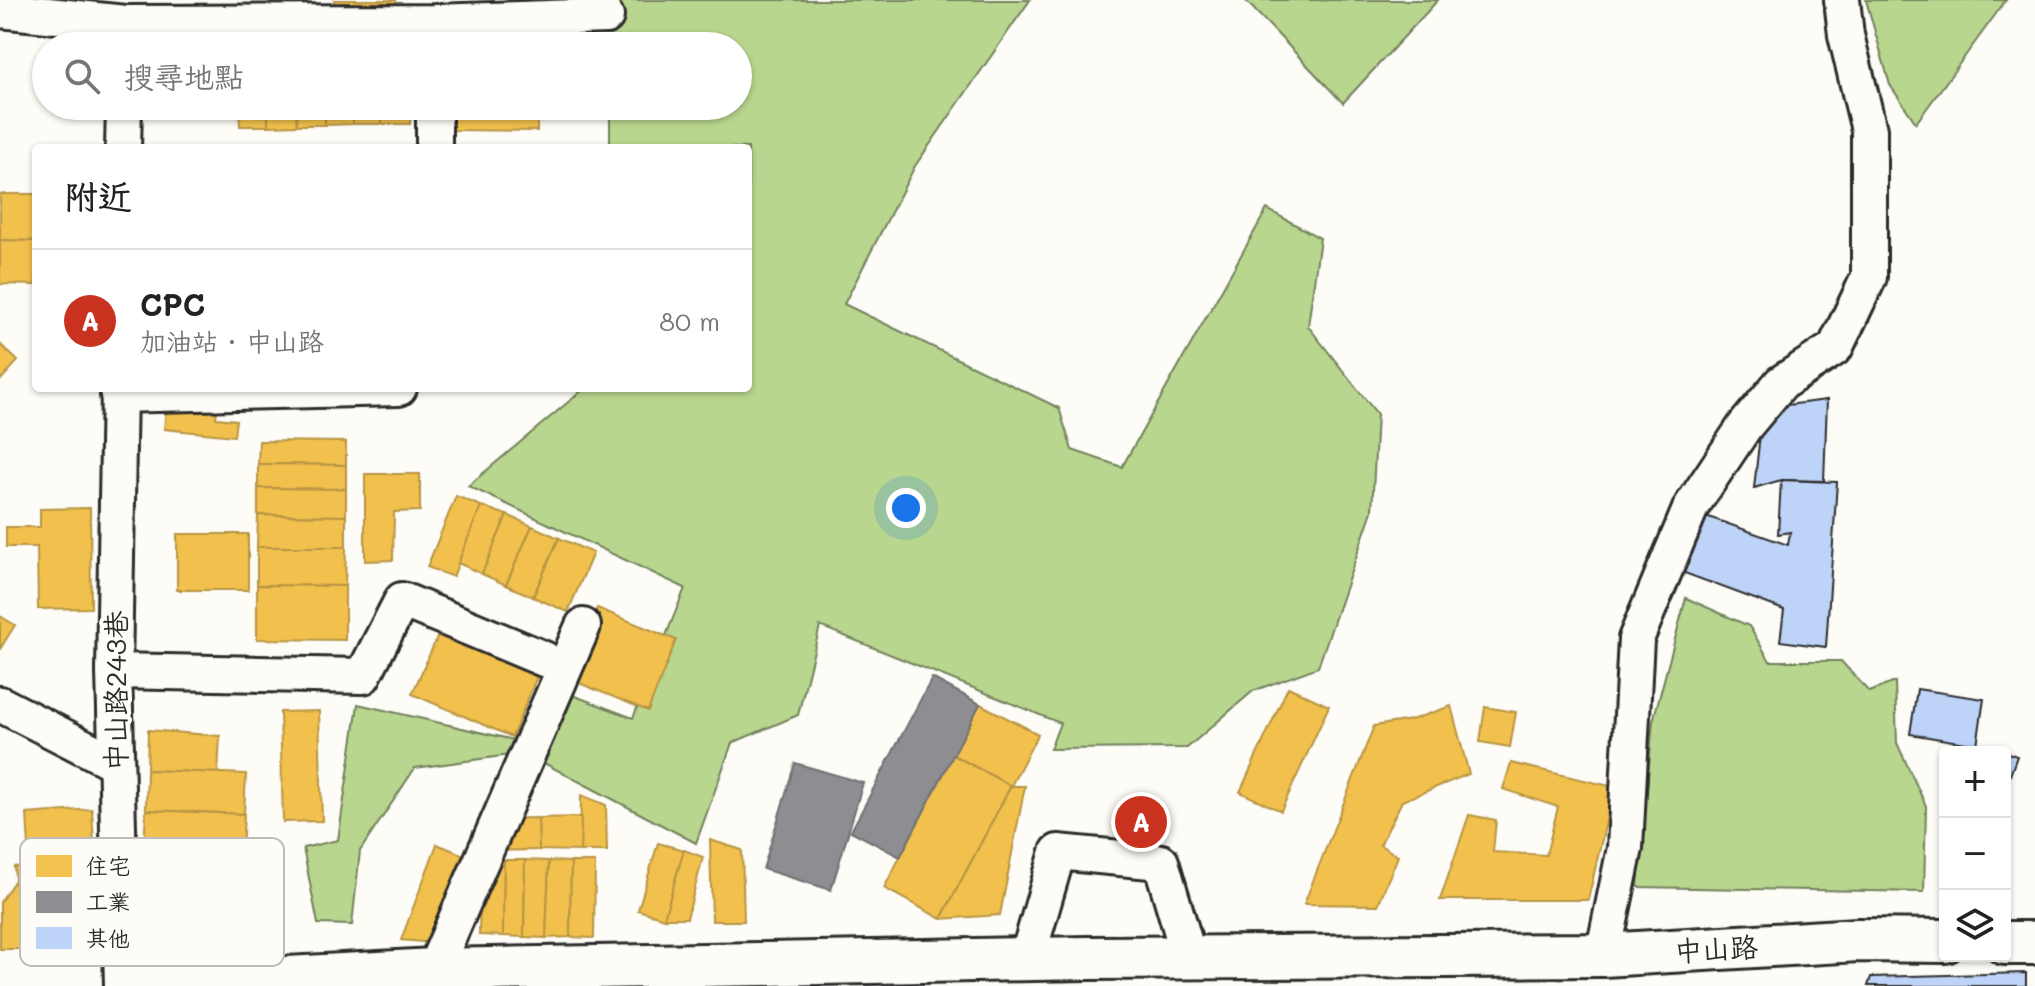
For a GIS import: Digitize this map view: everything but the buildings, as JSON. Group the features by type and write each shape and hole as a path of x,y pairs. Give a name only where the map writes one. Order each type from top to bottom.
{"main road":[{"name":"中山路","path":"143,986 434,970 878,974 1027,959 1603,955 1858,940 1939,941"},
{"path":"2011,943 2035,943"}],"street":[{"path":"1603,955 1625,848 1636,639 1691,507 1745,426 1781,383 1835,348 1869,277 1869,130 1846,35 1842,0"},
{"path":"8,7 116,32"},
{"path":"181,32 606,16"},
{"path":"123,144 124,120"},
{"path":"434,120 434,144"},
{"name":"中山路243巷","path":"117,838 114,671 118,392"},
{"path":"114,671 363,676 402,600 544,659"},
{"path":"434,970 583,626"},
{"path":"0,704 115,763"},
{"path":"1027,959 1058,852 1161,862 1189,957"},
{"name":"中山路243巷","path":"121,966 122,986"}],"green space":[{"path":"610,0 1030,0 915,166 844,304 1059,408 1072,450 1122,467 1267,209 1320,238 1308,326 1377,414 1372,511 1318,667 1253,691 1187,748 1050,749 1060,723 820,626 798,715 732,743 696,843 525,753 415,768 360,851 352,925 318,924 303,848 338,840 358,704 514,740 551,687 633,718 685,588 468,486 580,392 752,392 752,144 610,144 610,120 752,120 752,32 610,32"},
{"path":"1245,0 1438,0 1343,103"},
{"path":"1866,0 2006,0 1916,123 1890,85"},
{"path":"1686,598 1749,626 1770,661 1841,661 1869,692 1895,682 1897,743 1926,806 1924,892 1638,887 1653,721"}],"place":[{"name":"CPC","path":"1141,822"}]}
